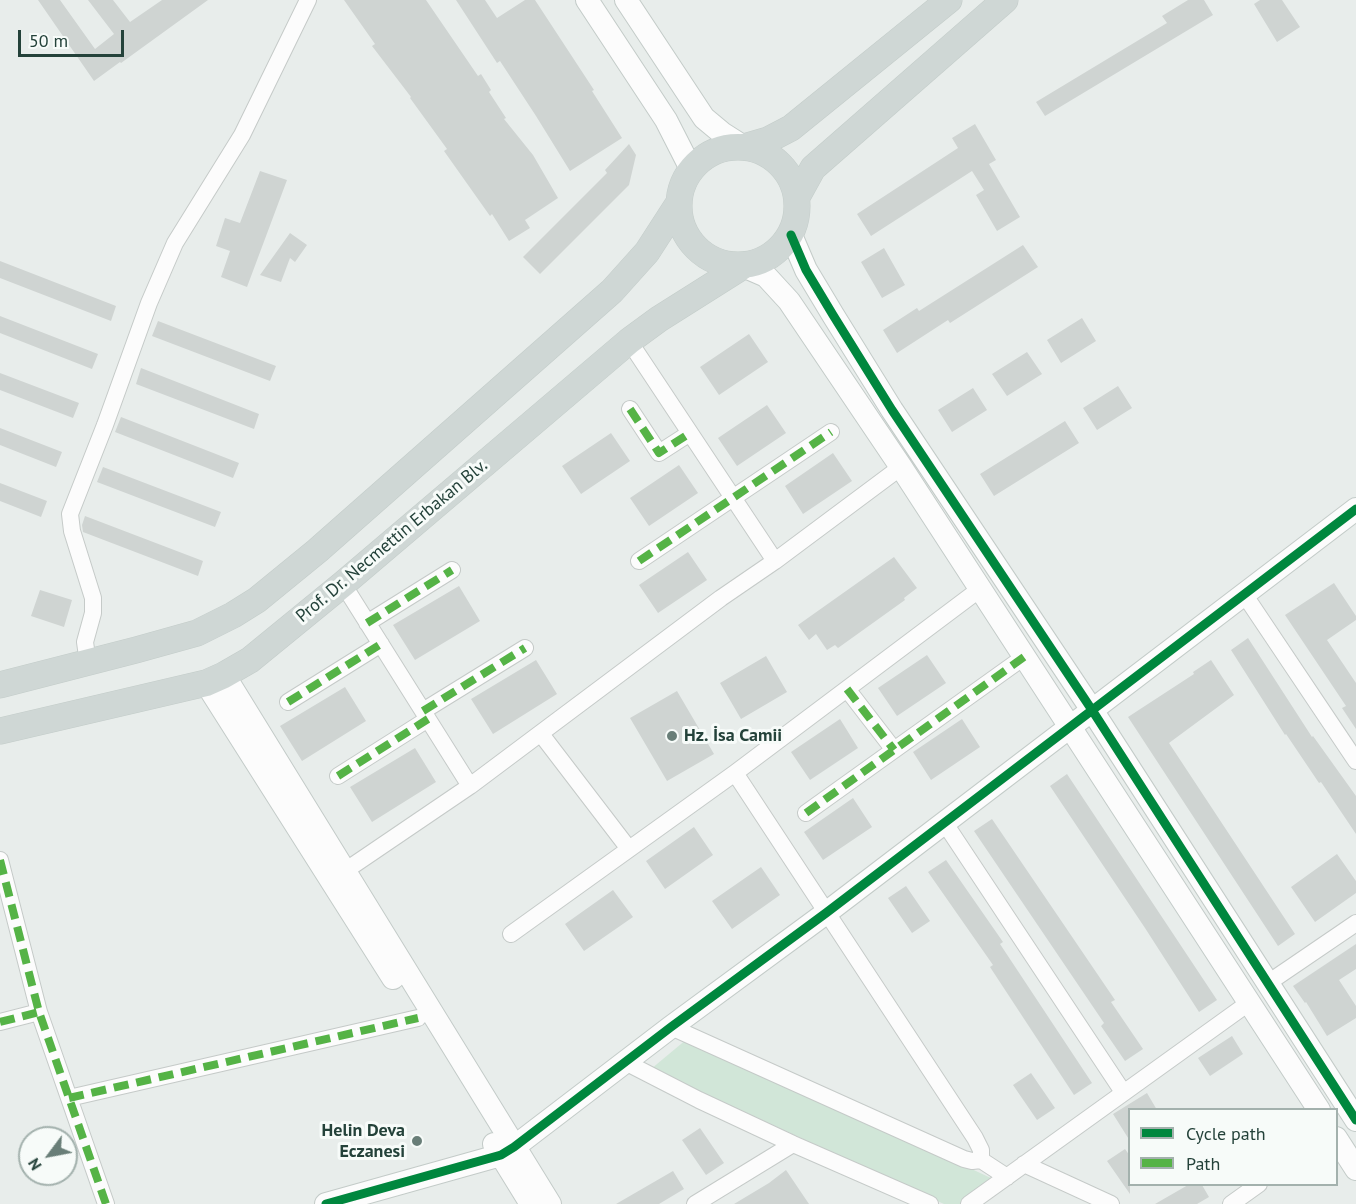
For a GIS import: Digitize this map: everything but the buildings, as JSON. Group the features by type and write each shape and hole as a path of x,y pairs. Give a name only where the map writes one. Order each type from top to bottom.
{"main road":[{"path":"744,147 763,152 779,163 790,178 797,197 797,217 790,235 778,250 762,261 743,266 723,265 705,256 690,243 681,225 678,204 682,185 691,168 706,155 724,148 744,147 768,140 791,128 950,0"},
{"path":"797,197 813,168 1005,0"},
{"path":"0,685 197,633 257,600 326,543 612,291 647,252 678,204"},
{"name":"Prof. Dr. Necmettin Erbakan Blv.","path":"0,732 215,679 249,660 343,584 629,341 659,319 743,266"}],"street":[{"path":"88,663 85,642 93,613 93,598 72,531 70,514 149,303 175,243 242,135 308,0"},
{"path":"587,0 666,120 691,168"},
{"path":"626,0 704,118 744,147"},
{"path":"790,235 806,270 892,410 1092,710 1268,982 1350,1114"},
{"path":"743,266 766,276 784,294 901,467 1069,728 1117,796 1318,1108"},
{"path":"629,341 775,561"},
{"path":"630,409 659,453 690,433"},
{"path":"639,561 831,432"},
{"path":"338,876 470,786 901,467"},
{"path":"326,1204 508,1151 826,913 1356,509"},
{"path":"368,623 452,570"},
{"path":"343,584 470,786"},
{"path":"512,934 735,772 980,589"},
{"path":"1244,594 1356,761"},
{"path":"288,702 381,644"},
{"path":"338,776 525,648"},
{"path":"806,813 1024,657"},
{"path":"215,679 508,1151 531,1204"},
{"path":"847,689 894,750"},
{"path":"541,734 629,849"},
{"path":"735,772 975,1138 981,1150 981,1160"},
{"path":"944,822 1123,1092"},
{"path":"0,860 39,1012 106,1204"},
{"path":"338,876 418,1018 508,1151 550,1204"},
{"path":"1268,982 1356,923"},
{"path":"969,1204 1250,1002"},
{"path":"0,1022 39,1012"},
{"path":"69,1098 418,1018"},
{"path":"671,1027 964,1159 981,1160 1007,1177"},
{"path":"625,1062 793,1144 930,1204"},
{"path":"1338,1141 1356,1169"},
{"path":"695,1204 793,1144"},
{"path":"1024,1164 1111,1204"},
{"path":"1231,1204 1258,1186"}],"green space":[{"path":"687,1039 993,1179 962,1204 944,1204 651,1069"}],"marked path":[{"path":"630,409 659,453 690,433"},
{"path":"639,561 831,432"},
{"path":"367,623 452,570"},
{"path":"288,702 381,644"},
{"path":"423,711 525,648"},
{"path":"806,813 1024,657"},
{"path":"847,689 894,750"},
{"path":"338,776 428,719"},
{"path":"0,860 39,1012 106,1204"},
{"path":"0,1022 39,1012"},
{"path":"69,1098 418,1018"}],"cycle path":[{"path":"791,235 806,270 892,410 1092,710 1356,1120"},
{"path":"326,1204 501,1155 514,1147 671,1027 826,913 1356,509"}],"place":[{"name":"Hz. İsa Camii","path":"672,736"},
{"name":"Helin Deva Eczanesi","path":"417,1141"}]}
